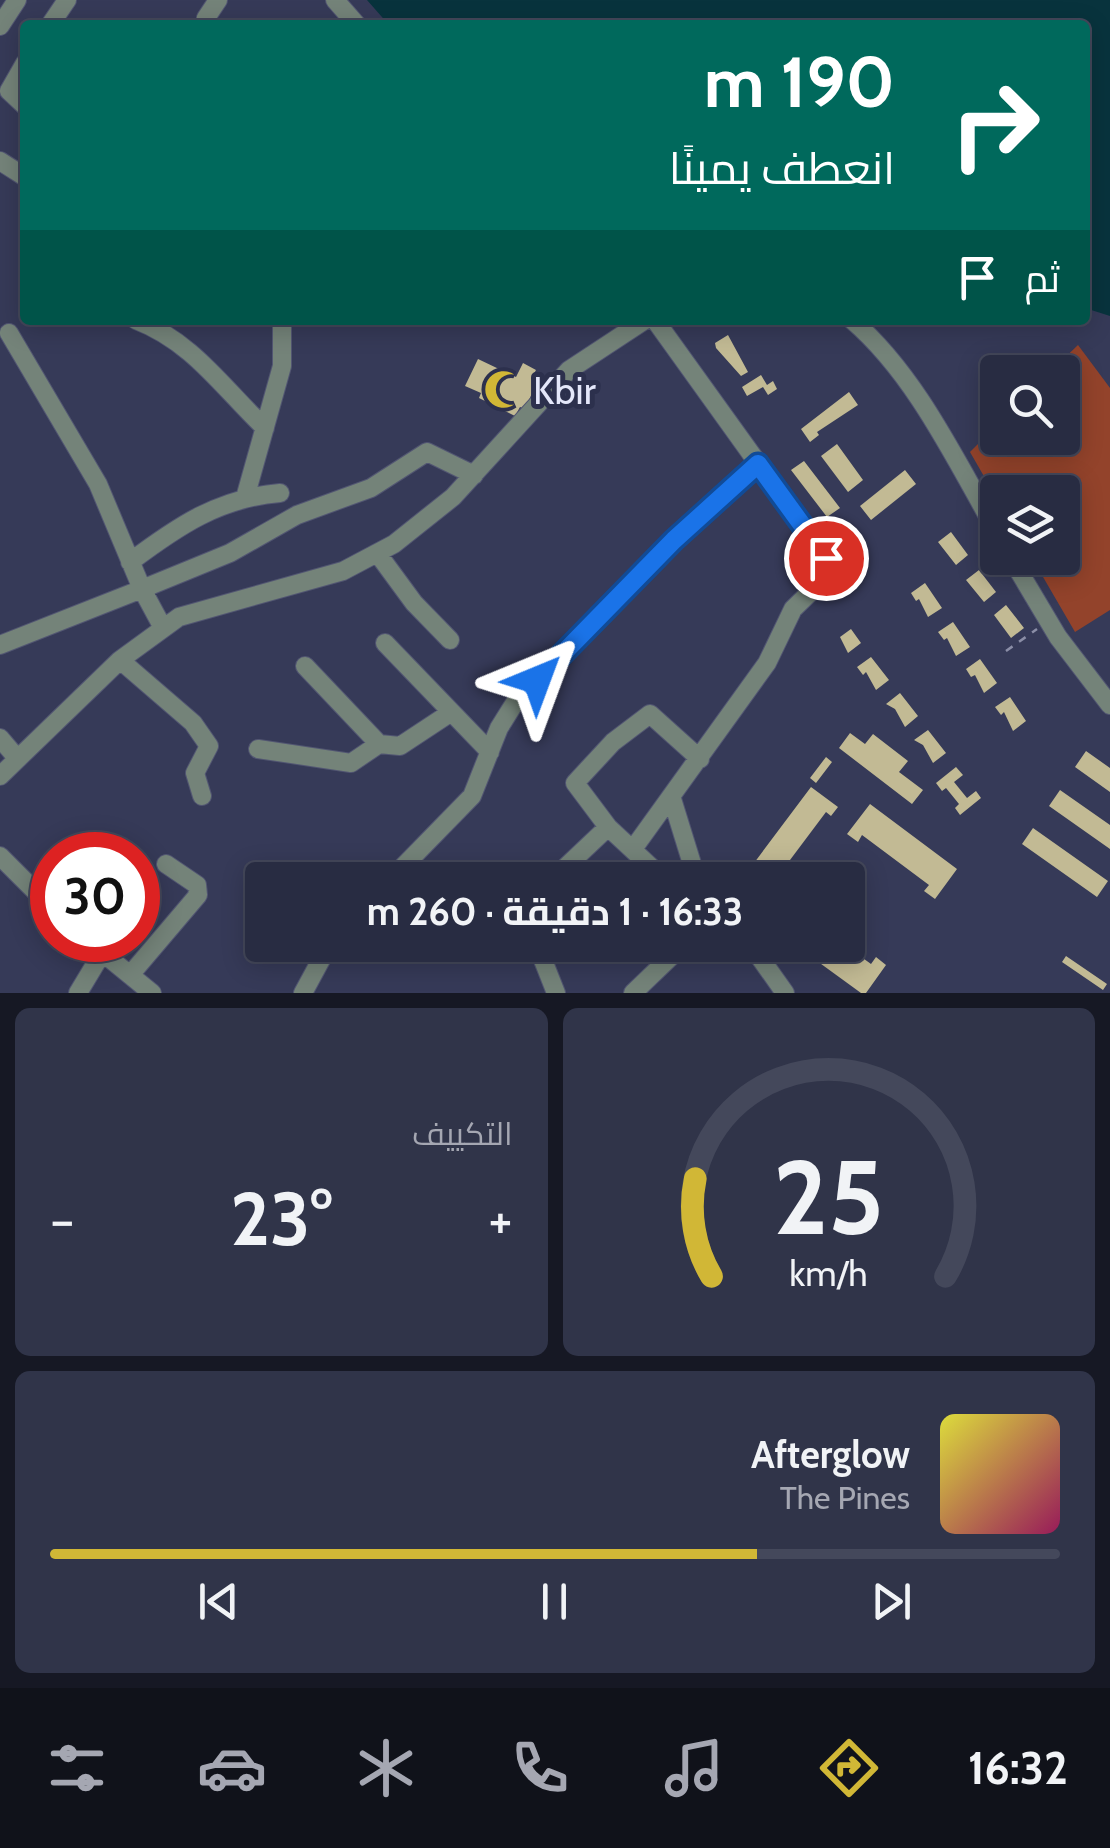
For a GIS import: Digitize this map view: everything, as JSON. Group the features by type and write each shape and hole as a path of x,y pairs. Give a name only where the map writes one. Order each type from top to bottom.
{"street":[{"path":"0,26 16,0"},
{"path":"335,0 353,20"},
{"path":"20,72 9,91 20,101"},
{"path":"149,325 170,333 192,350 265,428"},
{"path":"245,498 282,366 282,325"},
{"path":"0,776 120,660 162,628 206,607 343,571 378,554 428,520 569,370 637,325"},
{"path":"633,849 767,663 793,610 831,572 658,325"},
{"path":"856,325 902,376 980,504"},
{"path":"9,333 98,484 162,628"},
{"path":"0,645 230,553 298,515 371,488 427,452 474,475"},
{"path":"408,862 472,796 514,704 674,540 758,464"},
{"path":"130,562 184,522 245,498 280,493"},
{"path":"378,554 414,603 450,640"},
{"path":"1021,575 1048,621 1110,705"},
{"path":"385,643 490,752"},
{"path":"120,660 193,722 209,746 195,773 202,796"},
{"path":"305,666 379,744"},
{"path":"258,749 350,763 379,744 400,746 450,714"},
{"path":"646,862 608,827 575,783 636,720 653,714 700,759"},
{"path":"0,738 17,758"},
{"path":"672,799 691,862"},
{"path":"571,862 608,827"},
{"path":"0,856 30,886"},
{"path":"130,975 198,895 197,885 166,864"},
{"path":"78,993 89,962"},
{"path":"114,962 152,993"},
{"path":"303,993 320,962"},
{"path":"544,962 556,993"},
{"path":"633,993 666,962"},
{"path":"760,993 780,985 763,962"}],"path":[{"path":"1006,651 1048,621"}],"shaded area":[{"path":"1078,345 1110,388 1110,610 1075,632 1042,575 1080,575 1080,475 983,475 970,452 980,442 980,455 1080,455 1080,355 1068,355"}],"water":[{"path":"367,0 1110,0 1110,316 1090,310 1090,20 385,20"}],"building":[{"path":"728,335 748,372 741,376 716,348 715,343"},
{"name":"Kbir","path":"478,359 516,377 523,363 536,370 531,379 537,382 525,409 520,407 515,416 479,398 481,393 465,386"},
{"path":"761,375 767,385 773,381 777,389 768,395 763,387 747,396 742,387"},
{"path":"849,392 858,405 817,432 819,435 810,442 801,429"},
{"path":"837,444 863,480 848,492 821,456"},
{"path":"804,461 840,508 827,517 791,470"},
{"path":"905,470 916,484 871,520 860,506"},
{"path":"951,532 968,555 956,565 938,542"},
{"path":"979,570 996,592 984,602 966,580"},
{"path":"925,583 942,608 928,617 919,599 916,601 911,593"},
{"path":"1006,605 1024,628 1011,638 994,615"},
{"path":"953,622 970,647 956,656 947,638 944,640 938,632"},
{"path":"851,629 861,643 848,653 840,637"},
{"path":"871,657 889,680 876,690 866,672 863,675 857,667"},
{"path":"980,659 997,683 984,693 975,675 971,677 966,669"},
{"path":"900,693 918,716 905,727 895,709 886,704"},
{"path":"1010,697 1026,721 1013,731 1004,712 1001,715 995,707"},
{"path":"928,730 946,753 933,763 923,745 914,740"},
{"path":"850,733 865,744 873,734 908,761 899,772 923,790 912,804 839,748"},
{"path":"1086,751 1110,768 1110,792 1075,767"},
{"path":"826,757 832,762 816,783 810,778"},
{"path":"956,767 963,775 954,782 967,798 976,791 981,798 960,815 955,808 959,804 946,788 942,791 936,783"},
{"path":"811,787 838,807 831,816 826,812 788,862 755,862"},
{"path":"1060,790 1110,825 1110,849 1049,806"},
{"path":"870,804 957,869 935,899 924,891 929,885 862,835 858,842 847,834"},
{"path":"1033,828 1108,881 1097,897 1022,844"},
{"path":"1066,956 1107,984 1103,990 1062,962"},
{"path":"876,957 886,965 866,993 818,962 865,960 871,964"}],"place":[{"name":"Kbir","path":"503,390"}],"route":[{"path":"537,680 674,540 758,464 826,558"}]}
